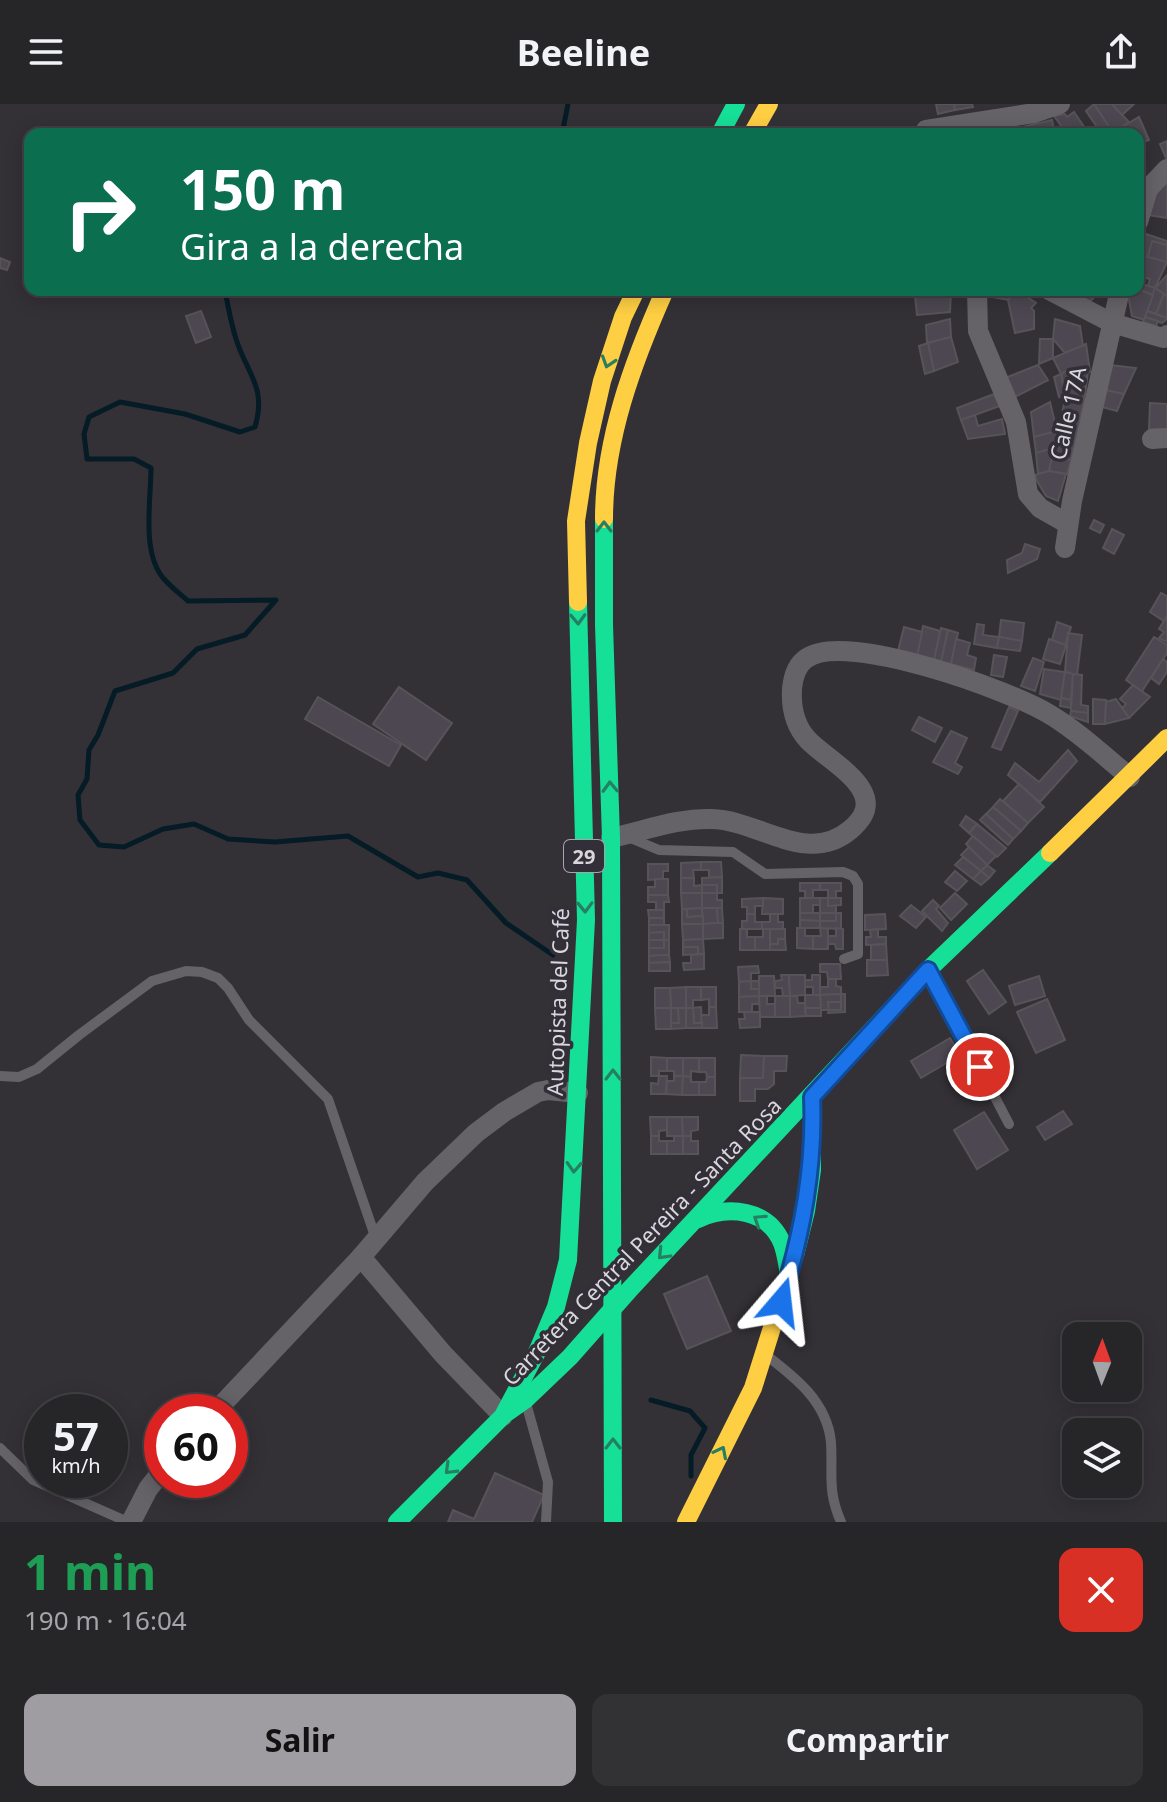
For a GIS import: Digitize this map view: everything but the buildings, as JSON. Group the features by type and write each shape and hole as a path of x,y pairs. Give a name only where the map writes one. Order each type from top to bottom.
{"main road":[{"path":"723,128 736,104"},
{"path":"755,128 769,104"},
{"name":"Autopista del Café","path":"397,1522 503,1416 538,1350 556,1307 568,1260 586,920 576,521 588,443 602,381 633,296"},
{"name":"29","path":"613,1522 618,837 604,625 604,505 618,412 642,341 662,296"},
{"name":"Carretera Central Pereira - Santa Rosa","path":"503,1416 525,1400 570,1357 928,970 1167,738"},
{"path":"686,1522 753,1388 789,1277 806,1211 812,1170 812,1097"},
{"path":"696,1220 731,1209 757,1218 778,1235 783,1244 789,1277"}],"street":[{"path":"973,128 996,127 1060,104"},
{"path":"1144,202 1148,189 1167,169"},
{"path":"977,296 978,331 1016,422 1028,494 1040,508 1068,524"},
{"path":"1060,296 1112,323 1165,337"},
{"name":"Calle 17A","path":"1065,548 1119,296"},
{"path":"618,837 665,823 713,819 754,828 795,843 822,844 848,832 862,817 866,800 858,782 807,739 796,721 791,702 798,667 808,657 825,652 856,653 933,667 1010,693 1051,715 1130,777"},
{"path":"232,1394 361,1257 441,1166 504,1112 538,1092 578,1093"},
{"path":"361,1257 443,1354 503,1416"},
{"path":"129,1522 144,1496"}],"lane":[{"path":"618,837 659,850 733,852 765,874 843,872 853,876 858,884 858,954 844,959"},
{"path":"928,970 1009,1124"},
{"path":"0,1076 19,1077 37,1069 152,981 186,971 202,972 218,978 249,1020 328,1099 376,1239"},
{"path":"765,1353 805,1386 827,1420 831,1443 832,1501 841,1522"},
{"path":"525,1400 548,1482 546,1522"},
{"path":"0,1448 33,1480 129,1522"}],"waterway":[{"path":"563,128 568,104"},
{"path":"226,296 236,339 257,391 259,401 255,427 240,432 185,414 120,402 89,417 84,434 87,459 134,459 151,468 149,526 152,555 164,579 188,601 276,600 245,635 197,649 173,673 115,691 89,750 87,779 78,795 80,820 99,845 124,847 163,829 194,824 228,839 275,842 348,836 418,877 438,873 467,880 506,923 553,955"},
{"path":"651,1400 690,1411 705,1428 691,1455 691,1476"}],"traffic: fast":[{"path":"723,128 736,104"},
{"path":"604,519 611,838 613,1522"},
{"path":"397,1522 503,1416 538,1350 556,1307 568,1260 586,920 578,602"},
{"path":"508,1412 570,1357 928,970 1050,853"},
{"path":"796,1251 812,1170 812,1097"},
{"path":"698,1219 734,1211 767,1223 782,1243 789,1275"}],"traffic: slow":[{"path":"755,128 769,104"},
{"path":"578,602 576,521 588,443 602,381 633,296"},
{"path":"604,519 609,460 622,402 662,296"},
{"path":"1050,853 1167,738"},
{"path":"686,1522 753,1388 796,1251"}],"route":[{"path":"781,1302 806,1211 812,1170 812,1097 928,970 980,1067"}]}
